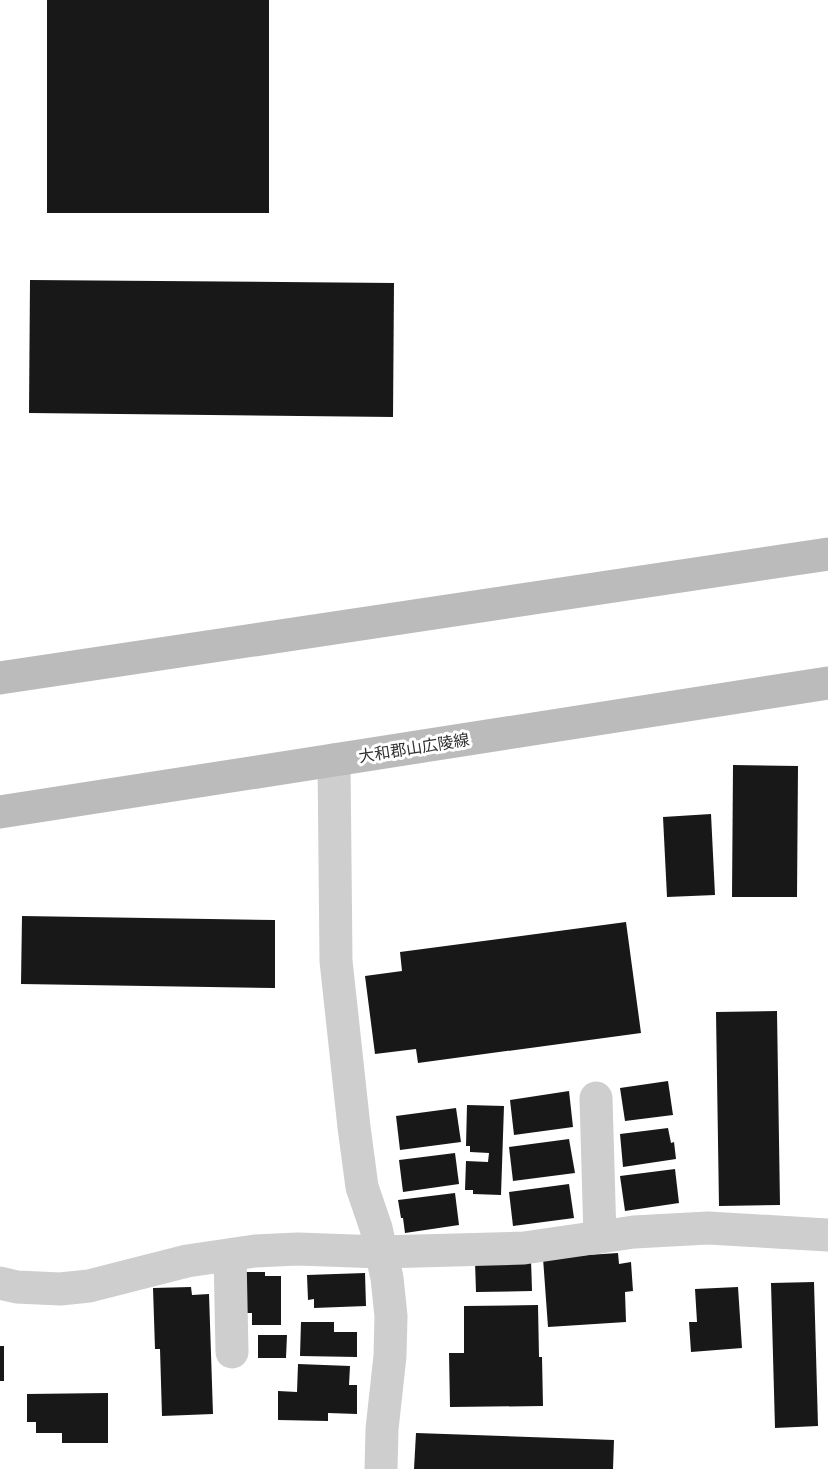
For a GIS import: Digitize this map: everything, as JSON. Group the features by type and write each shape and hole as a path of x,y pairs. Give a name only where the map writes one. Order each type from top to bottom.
{"main road":[{"path":"0,678 828,554"},
{"name":"大和郡山広陵線","path":"0,812 828,683"}],"street":[{"path":"334,760 336,961 362,1187 376,1228 387,1278 391,1316 381,1469"},
{"path":"596,1098 600,1237"},
{"path":"0,1283 18,1287 60,1289 89,1286 187,1261 255,1251 298,1249 381,1252 524,1248 634,1232 708,1228 828,1235"},
{"path":"230,1255 232,1352"}],"building":[{"path":"47,0 269,0 269,213 47,213"},
{"path":"30,280 394,283 393,417 29,413"},
{"path":"733,765 798,766 797,897 732,897"},
{"path":"711,814 715,895 667,897 663,817"},
{"path":"22,916 275,920 275,988 21,984"},
{"path":"626,922 641,1033 418,1063 416,1049 375,1054 365,976 402,971 400,952"},
{"path":"777,1011 780,1205 719,1206 716,1012"},
{"path":"668,1081 673,1115 625,1121 620,1088"},
{"path":"569,1091 573,1127 514,1135 510,1100"},
{"path":"467,1105 504,1106 501,1195 473,1194 473,1190 465,1190 466,1161 488,1162 489,1153 470,1152 470,1146 466,1146"},
{"path":"456,1108 461,1142 400,1150 396,1116"},
{"path":"668,1128 671,1143 674,1142 676,1159 623,1167 620,1134"},
{"path":"569,1139 575,1173 513,1181 509,1147"},
{"path":"455,1153 459,1184 403,1192 399,1160"},
{"path":"675,1169 679,1203 625,1211 620,1176"},
{"path":"569,1184 574,1218 513,1226 509,1192"},
{"path":"455,1193 459,1225 405,1233 398,1200"},
{"path":"618,1253 619,1264 631,1262 633,1291 625,1292 626,1322 548,1327 543,1258"},
{"path":"531,1259 532,1291 476,1292 475,1261"},
{"path":"246,1272 265,1272 265,1276 281,1276 281,1325 252,1325 252,1313 245,1313"},
{"path":"365,1273 366,1306 314,1308 314,1299 308,1300 307,1275"},
{"path":"814,1282 818,1426 775,1428 771,1283"},
{"path":"191,1287 192,1295 209,1294 213,1414 162,1416 160,1349 155,1349 153,1288"},
{"path":"738,1287 742,1348 691,1352 689,1322 697,1322 695,1289"},
{"path":"538,1305 543,1406 450,1407 449,1353 464,1353 464,1306"},
{"path":"301,1322 334,1322 334,1332 357,1332 357,1357 300,1356"},
{"path":"258,1335 287,1335 286,1358 258,1358"},
{"path":"0,1346 4,1346 4,1381 0,1381"},
{"path":"298,1364 350,1366 349,1385 357,1385 357,1414 328,1413 328,1421 278,1420 278,1391 297,1392"},
{"path":"108,1393 108,1443 62,1443 62,1433 36,1433 36,1422 27,1422 27,1394"},
{"path":"416,1433 614,1440 613,1469 414,1469"}]}
